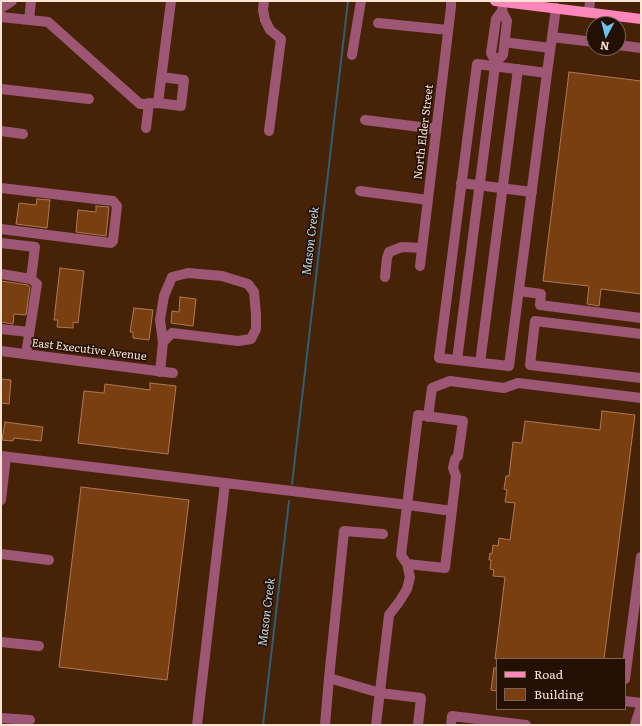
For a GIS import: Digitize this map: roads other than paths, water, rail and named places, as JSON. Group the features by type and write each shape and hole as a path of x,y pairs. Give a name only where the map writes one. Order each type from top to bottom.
{"main road":[{"path":"500,5 556,8 641,19"}],"street":[{"path":"1,8 12,1"},
{"path":"29,20 31,1"},
{"path":"146,128 162,77 171,1"},
{"path":"264,1 263,10 265,20 270,30 281,39 269,131"},
{"path":"352,55 361,1"},
{"name":"North Elder Street","path":"420,266 451,1"},
{"path":"589,12 590,1"},
{"path":"457,360 496,64 491,53 496,19 500,5"},
{"path":"547,73 496,64 477,64 439,358 509,366 556,8"},
{"path":"1,16 48,22 140,104 154,103 180,106 184,80 162,77"},
{"path":"378,23 448,30"},
{"path":"552,37 586,41"},
{"path":"511,43 550,48"},
{"path":"626,46 641,48"},
{"path":"480,363 518,69"},
{"path":"1,89 89,99"},
{"path":"364,120 436,129"},
{"path":"1,131 23,134"},
{"path":"461,183 532,192"},
{"path":"1,188 113,201 117,206 113,241 111,243 1,229"},
{"path":"360,191 428,200"},
{"path":"1,243 35,247 31,279"},
{"path":"385,277 389,252 402,247 422,248"},
{"path":"160,372 163,342 160,320 164,296 172,277 188,273 222,276 248,284 254,292 256,328 251,340 238,341 172,333 163,342"},
{"path":"1,274 31,279 37,284 26,354"},
{"path":"519,291 541,294 540,305 641,318"},
{"path":"641,334 535,321 530,365 641,378"},
{"path":"1,329 29,332"},
{"name":"East Executive Avenue","path":"1,351 173,373"},
{"path":"428,417 432,388 450,381 504,388 518,383 641,398"},
{"path":"376,725 389,615 407,589 410,576 410,565 401,555 418,415 463,421 458,456 455,459 453,468 456,476 445,568 410,565"},
{"path":"1,500 4,456 452,511"},
{"path":"198,725 225,483"},
{"path":"325,725 344,531 383,534"},
{"path":"1,554 49,560"},
{"path":"626,671 641,557"},
{"path":"1,642 39,646"},
{"path":"329,678 380,693 421,698 418,725"},
{"path":"626,701 641,705 635,725"},
{"path":"451,725 452,716 526,725"},
{"path":"1,718 30,720"}],"waterway":[{"name":"Mason Creek","path":"292,484 348,1"},
{"name":"Mason Creek","path":"263,725 289,501"}]}
